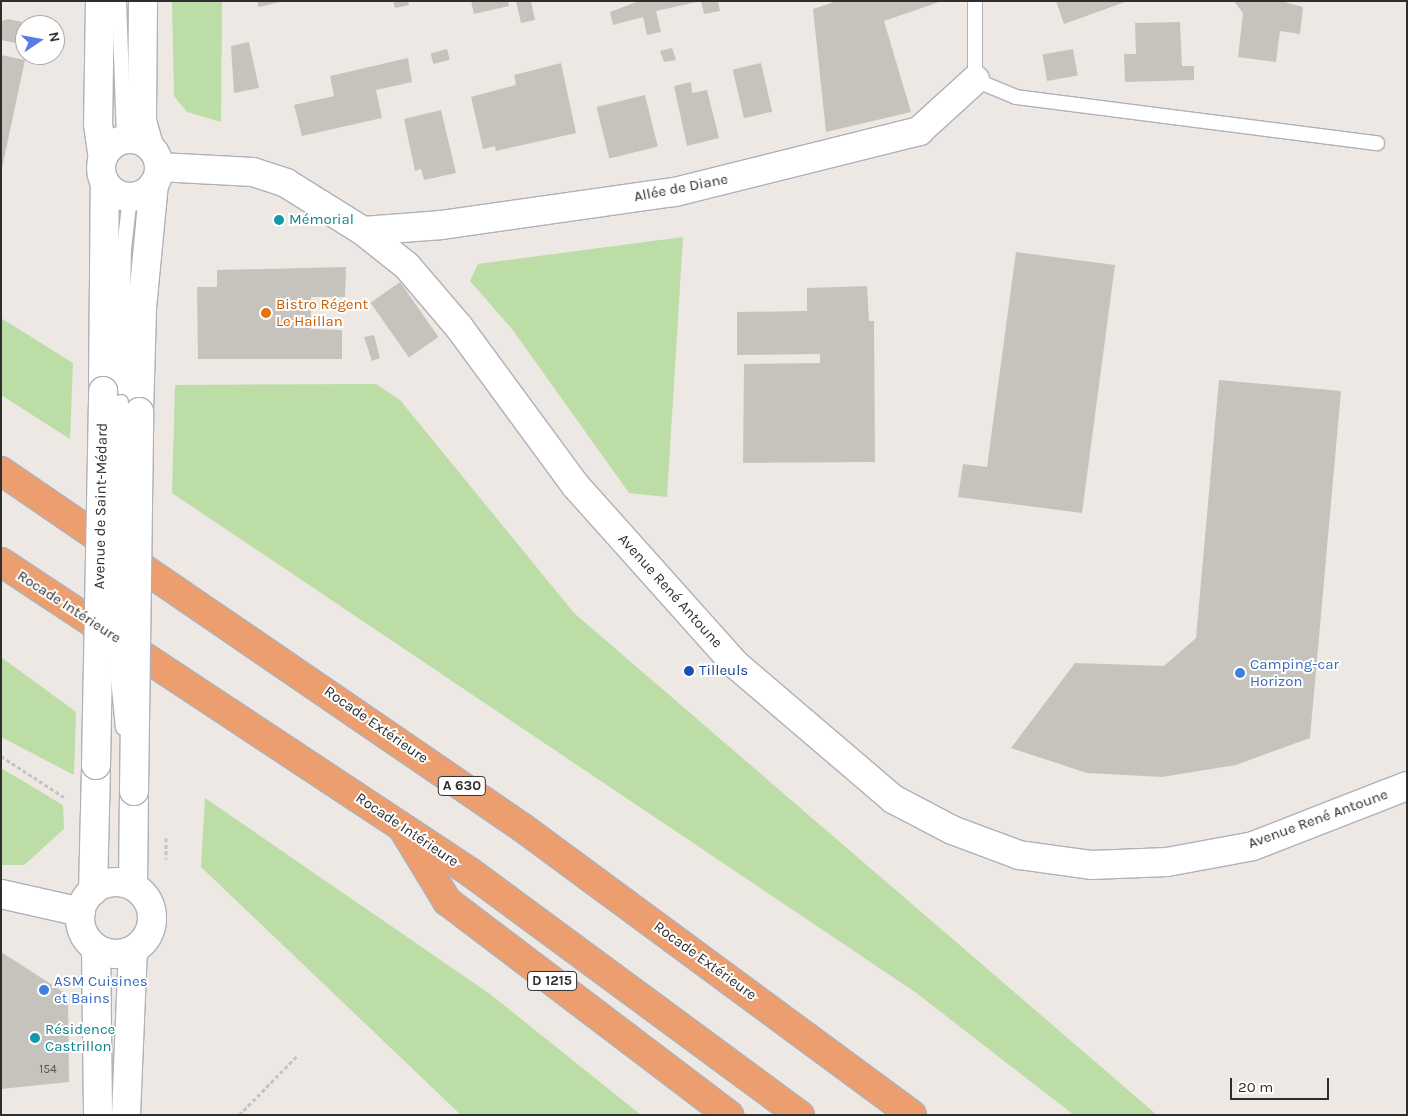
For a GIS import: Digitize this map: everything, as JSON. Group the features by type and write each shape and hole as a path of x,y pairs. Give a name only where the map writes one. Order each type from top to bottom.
{"highway":[{"name":"Rocade Extérieure","path":"1,471 523,828 912,1115"},
{"name":"Rocade Intérieure","path":"1,562 400,824 800,1115"},
{"name":"D 1215","path":"400,824 447,901 729,1115"}],"main road":[{"name":"Avenue de Saint-Médard","path":"100,1 98,124 104,170 121,402 134,821 133,886"},
{"name":"Avenue de Saint-Médard","path":"87,902 121,402 142,308 146,159 142,121 143,1"},
{"name":"Allée de Diane","path":"363,231 442,225 676,192 919,131 975,80"},
{"path":"111,146 146,159 130,196 104,170 111,146"},
{"name":"Avenue René Antoune","path":"146,159 253,172 286,183 363,231 407,266 442,307 576,486 735,664 893,799 944,826 1019,856 1092,864 1167,862 1252,846 1407,786"},
{"path":"112,882 133,886 148,901 152,912 148,934 133,950 114,954 96,948 83,932 87,902 112,882"},
{"path":"1,894 87,902"},
{"path":"96,948 98,1115"},
{"path":"126,1115 133,950"}],"lane":[{"name":"Avenue de Saint-Médard","path":"119,1 146,159"},
{"path":"975,1 975,80 1016,97 1377,143"},
{"name":"Avenue de Saint-Médard","path":"121,402 124,249 130,196"}],"path":[{"path":"1,756 70,801 84,819 94,819"},
{"path":"239,1115 297,1056"}],"green space":[{"path":"172,1 222,1 221,122 187,112 174,96"},
{"path":"683,237 667,497 629,493 512,329 470,281 478,264"},
{"path":"1,318 73,363 70,439 1,395"},
{"path":"376,384 400,400 574,613 1157,1115 1074,1115 915,992 172,493 175,385"},
{"path":"1,657 76,712 74,775 1,737"},
{"path":"1,768 63,805 64,829 24,865 1,865"},
{"path":"205,798 490,994 641,1115 461,1115 201,867"}],"building":[{"path":"257,1 280,1 280,2 259,7"},
{"path":"393,1 408,1 409,5 395,8"},
{"path":"471,1 508,1 509,6 474,14"},
{"path":"516,1 531,1 535,20 521,23"},
{"path":"639,1 697,2 656,11 661,32 647,35 643,17 613,25 610,12"},
{"path":"701,1 718,1 720,11 704,14"},
{"path":"837,1 942,1 884,21 911,112 826,132 813,9"},
{"path":"1056,1 1125,1 1125,2 1064,24"},
{"path":"1234,1 1281,1 1303,7 1300,34 1280,31 1276,62 1238,57 1243,13"},
{"path":"8,19 15,20 15,43 1,40 1,21"},
{"path":"1180,22 1182,66 1194,66 1194,80 1125,82 1124,54 1136,54 1135,23"},
{"path":"249,42 259,88 234,93 231,46"},
{"path":"672,48 676,60 664,62 660,51"},
{"path":"447,49 450,60 433,64 431,53"},
{"path":"1073,49 1078,76 1047,81 1042,54"},
{"path":"1,55 15,58 15,65 24,65 1,168"},
{"path":"408,58 412,82 376,90 382,118 302,136 294,105 334,96 330,76"},
{"path":"561,63 576,133 496,151 495,146 483,149 471,97 516,85 514,75"},
{"path":"761,63 772,112 744,118 733,70"},
{"path":"691,82 692,93 707,90 719,138 687,146 674,86"},
{"path":"645,95 658,146 609,159 596,107"},
{"path":"441,110 456,173 424,180 421,169 415,171 404,119"},
{"path":"1016,252 1115,265 1082,513 958,497 963,464 987,467"},
{"path":"346,267 345,297 311,297 311,329 342,330 342,359 198,359 197,287 217,287 217,270"},
{"path":"400,282 438,337 409,358 371,303"},
{"path":"867,286 869,321 874,321 875,462 743,463 744,364 820,363 820,354 737,355 737,312 807,311 807,288"},
{"path":"374,335 380,358 372,361 364,337"},
{"path":"1219,380 1341,391 1310,738 1236,765 1162,777 1087,773 1011,748 1075,663 1164,666 1196,638"},
{"name":"Résidence Castrillon","path":"1,952 68,995 69,1082 1,1089"}],"place":[{"name":"Mémorial","path":"279,220"},
{"name":"Bistro Régent Le Haillan","path":"266,313"},
{"name":"Tilleuls","path":"689,671"},
{"name":"Camping-car Horizon","path":"1240,673"},
{"name":"ASM Cuisines et Bains","path":"44,990"},
{"name":"Résidence Castrillon","path":"35,1038"}]}
